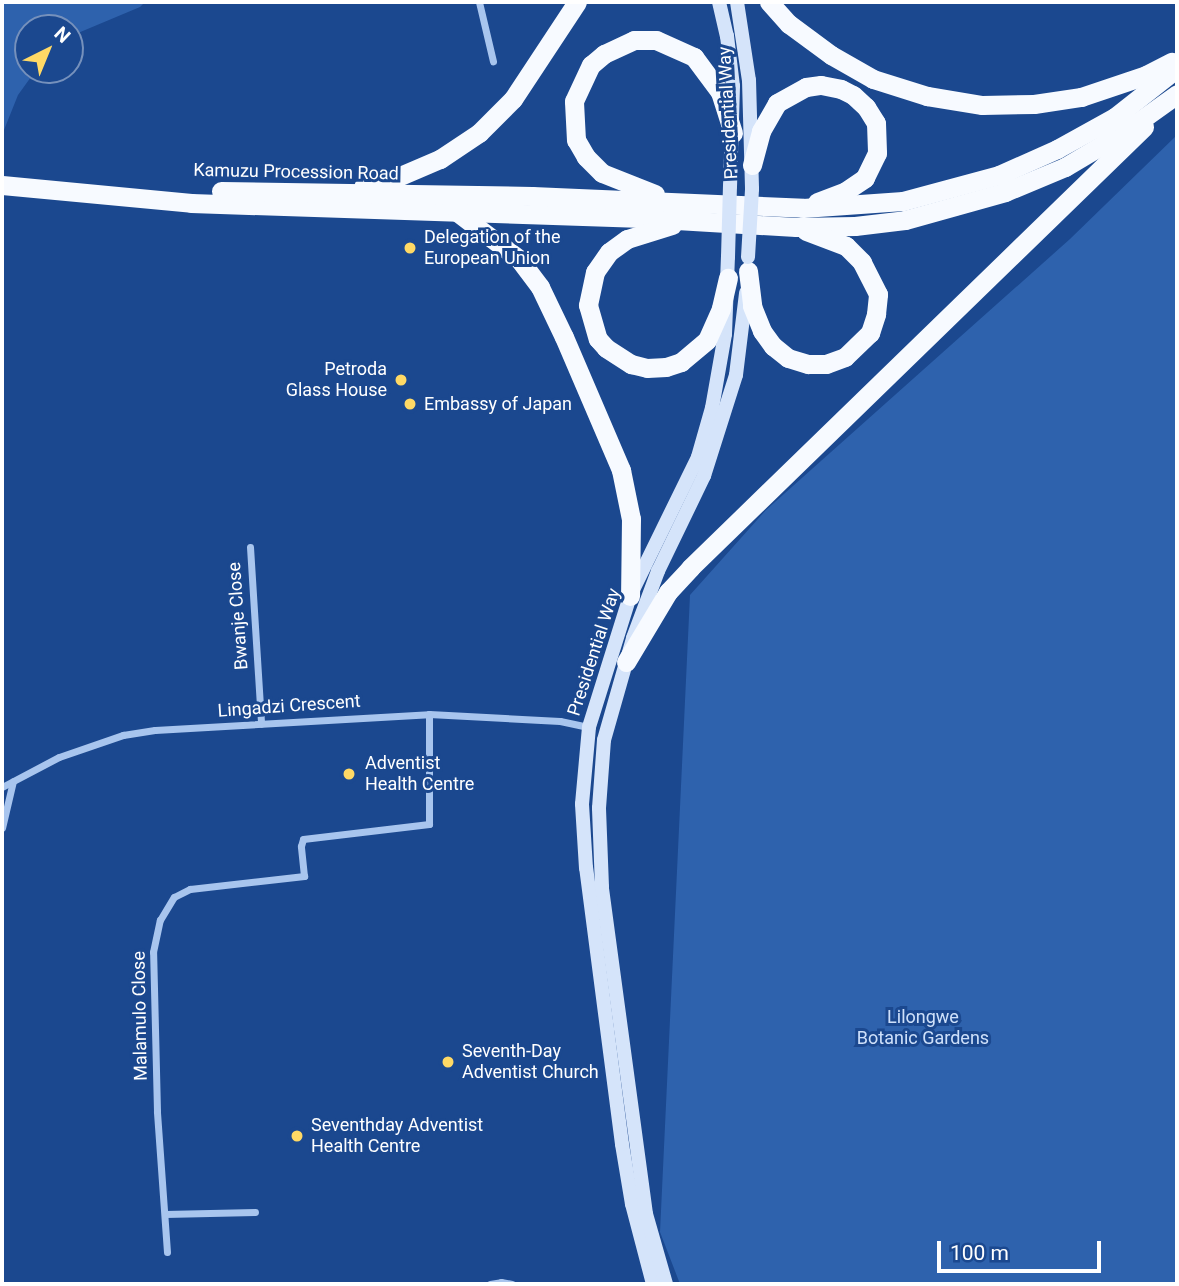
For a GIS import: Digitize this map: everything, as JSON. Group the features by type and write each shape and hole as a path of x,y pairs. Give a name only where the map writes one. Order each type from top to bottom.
{"highway":[{"path":"331,194 386,182 440,159 480,133 513,99 577,2"},
{"path":"769,2 789,24 831,55 873,79 927,96 982,105 1034,104 1081,97 1146,75 1177,59"},
{"path":"733,134 720,92 707,70 694,57 675,46 656,40 634,40 617,46 591,65 577,91 572,119 576,140 586,157 602,173 685,211 796,227 855,226 905,220 1005,192 1065,167 1171,100"},
{"path":"531,205 685,211 803,208 903,201 999,175 1058,149 1115,117 1177,68"},
{"path":"752,165 761,131 777,103 806,87 821,85 841,89 853,95 866,107 876,124 878,145 872,168 865,178 846,191 803,208"},
{"path":"626,662 652,617 690,568 1116,157 1171,100"},
{"name":"Kamuzu Procession Road","path":"2,185 191,203 457,212 531,205"},
{"name":"Kamuzu Procession Road","path":"52,188 87,185 531,205"},
{"path":"685,211 627,239 602,260 590,286 588,304 597,339 631,364 647,368 681,362 707,340 721,308 728,278"},
{"path":"457,212 519,259 540,287 564,337 621,470 631,519 630,596"},
{"path":"748,264 752,306 762,331 788,358 808,365 825,364 845,357 859,347 870,333 876,314 878,294 872,278 862,262 846,246 796,227"}],"main road":[{"name":"Presidential Way","path":"653,1284 632,1204 622,1144 586,868 582,804 589,727 630,596 698,457 712,408 725,334 733,134 732,74 719,2"},
{"name":"Presidential Way","path":"666,1284 644,1202 601,887 599,808 604,740 626,662 658,571 704,476 736,375 748,264 752,189 749,80 737,2"}],"street":[{"path":"479,2 493,61"},
{"name":"Bwanje Close","path":"250,547 261,724"},
{"name":"Lingadzi Crescent","path":"2,787 59,757 123,735 429,714 560,721 589,727"},
{"name":"Malamulo Close","path":"167,1252 157,1098 153,952 164,912 174,897 190,889 304,876 301,846 303,839 429,824 429,714"},
{"path":"2,828 13,781"},
{"path":"165,1214 255,1212"},
{"path":"490,1284 512,1284"}],"green space":[{"path":"2,2 145,2 140,7 84,30 84,14 14,14 14,84 26,84 18,95 2,135"},
{"name":"Lilongwe Botanic Gardens","path":"1177,135 1177,1284 680,1284 660,1232 690,595 766,510 1070,239"}],"place":[{"name":"Delegation of the European Union","path":"410,248"},
{"name":"Petroda Glass House","path":"401,380"},
{"name":"Embassy of Japan","path":"410,404"},
{"name":"Adventist Health Centre","path":"349,774"},
{"name":"Seventh-Day Adventist Church","path":"448,1062"},
{"name":"Seventhday Adventist Health Centre","path":"297,1136"}]}
